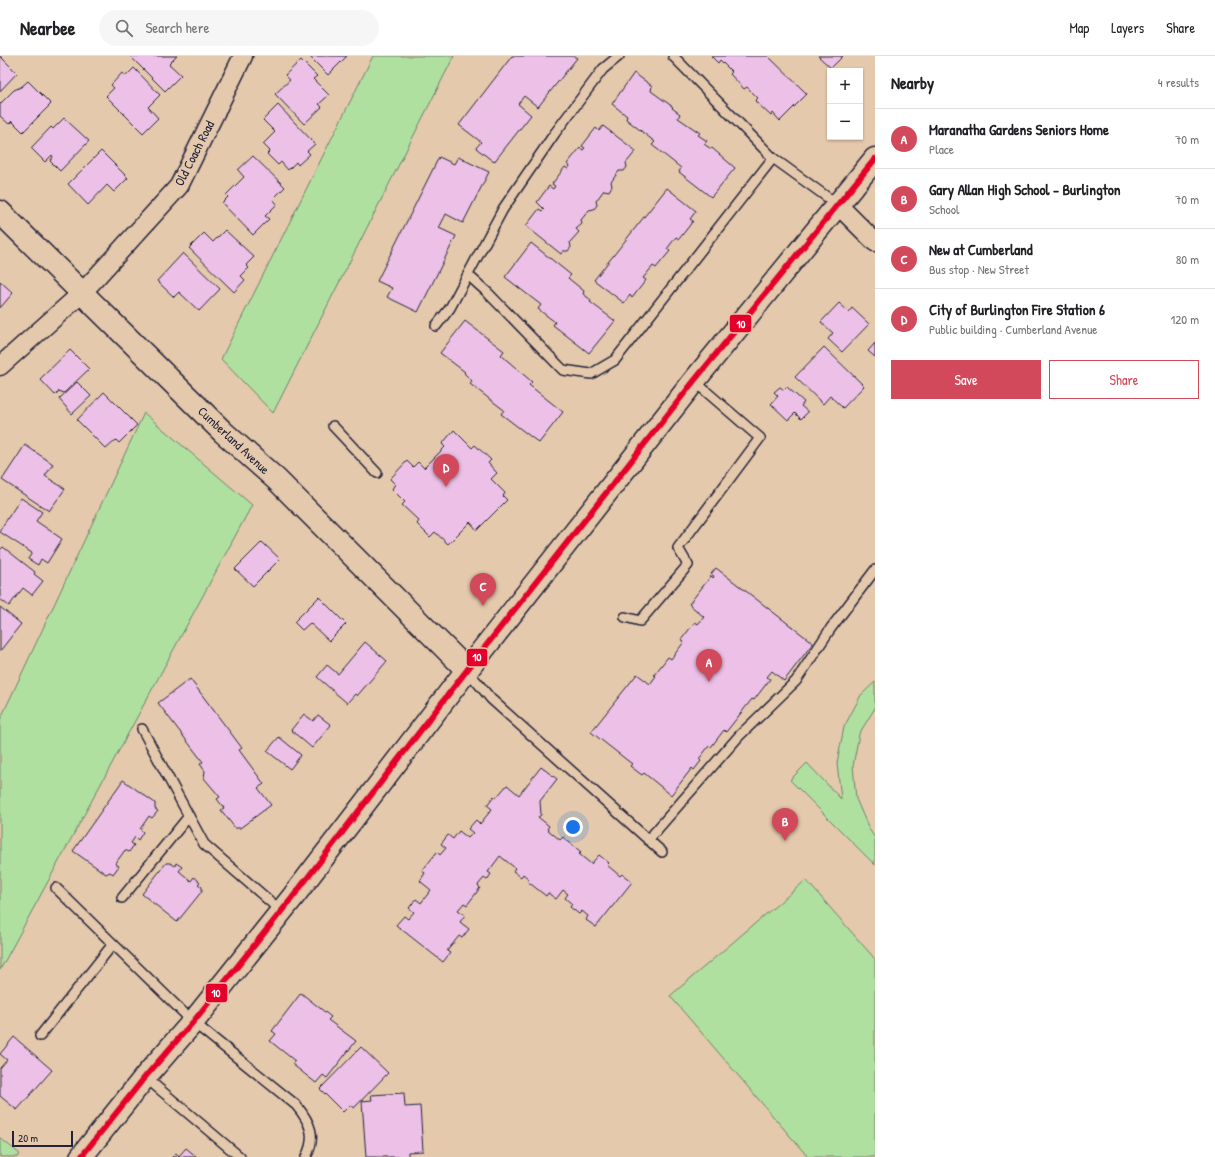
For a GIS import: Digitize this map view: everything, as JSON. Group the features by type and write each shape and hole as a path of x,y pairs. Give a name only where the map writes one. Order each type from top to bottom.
{"main road":[{"path":"81,1157 145,1077 193,1022 694,381 875,159"},
{"name":"Cumberland Avenue","path":"0,212 223,432 277,480 467,670"}],"street":[{"name":"Old Coach Road","path":"0,366 82,293 179,186 243,56"},
{"path":"838,205 875,242"}],"lane":[{"path":"436,326 450,308 503,209 550,140 603,69 619,56"},
{"path":"673,56 772,158 838,205"},
{"path":"468,275 487,292 563,370 591,374 615,360 772,158"},
{"path":"625,617 640,621 688,565 678,548 760,438 694,381"},
{"path":"333,426 377,473"},
{"path":"648,840 739,736 796,681 832,628 875,570"},
{"path":"467,670 491,699 662,852"},
{"path":"142,728 204,844 280,912"},
{"path":"122,898 189,816"},
{"path":"56,888 193,1022 296,1105 304,1114 312,1136 312,1147 306,1157"},
{"path":"40,1036 113,944"},
{"path":"145,1077 240,1157"}],"green space":[{"path":"373,56 454,56 273,413 221,359"},
{"path":"144,413 252,505 0,970 0,720"},
{"path":"875,682 875,708 859,734 853,766 856,799 869,829 875,838 875,865 790,780 807,763 841,799 837,763 844,727 861,695"},
{"path":"806,880 875,959 875,1157 808,1157 670,996"},
{"path":"0,1138 20,1154 18,1157 0,1157"}],"building":[{"path":"0,56 17,73 0,91"},
{"path":"130,56 177,56 169,64 181,75 165,91"},
{"path":"309,56 347,56 328,75"},
{"path":"512,56 573,56 577,58 538,107 524,96 518,104 531,115 494,162 476,148 481,142 459,125"},
{"path":"711,56 768,56 807,94 780,121 773,113 771,116 755,101 758,98 747,87 744,89 730,74 732,72 720,60 718,63"},
{"path":"818,56 843,56 831,68"},
{"path":"301,60 317,76 313,79 329,95 319,104 322,107 304,124 275,94 290,80 285,75"},
{"path":"134,68 160,95 148,107 158,118 143,133 106,96 114,88 111,85 122,73 126,76"},
{"path":"634,73 652,86 651,91 680,114 678,118 700,133 698,135 707,141 704,144 711,149 712,148 735,168 711,197 679,172 681,168 652,145 655,142 626,119 627,116 612,104"},
{"path":"28,81 51,104 23,132 12,121 9,124 0,116 0,104 14,90 21,87"},
{"path":"278,105 315,144 307,151 310,154 298,165 296,162 288,170 281,162 278,165 267,154 270,151 263,144 275,132 263,120"},
{"path":"64,118 89,141 60,171 50,161 53,157 52,155 45,162 31,148 51,127 53,129"},
{"path":"603,126 636,151 626,163 627,167 624,171 619,171 611,182 612,186 609,191 604,190 596,201 597,205 594,209 589,210 581,220 582,224 576,229 579,232 570,242 571,247 568,251 563,251 561,254 526,226 539,209 542,211 544,209 537,202 549,186 553,189 555,186 552,184 565,167 568,169 570,166 567,164 580,148 583,150 585,148 582,146 596,128 599,131"},
{"path":"101,151 128,178 114,192 107,185 88,205 68,184"},
{"path":"253,156 285,187 273,199 277,204 265,216 269,219 253,235 222,203 228,197 226,195 244,177 238,170"},
{"path":"439,157 454,164 458,157 489,172 463,223 446,214 439,228 456,236 418,312 387,297 392,288 377,281"},
{"path":"667,188 696,211 690,219 693,221 679,239 676,237 667,249 670,251 656,268 653,266 643,278 646,280 632,298 630,295 624,303 594,280"},
{"path":"225,230 254,257 246,265 249,268 241,276 245,280 234,292 189,248 204,233 213,242"},
{"path":"531,243 571,275 568,278 584,291 583,294 591,300 590,302 615,321 589,353 553,325 555,322 538,309 541,305 505,277"},
{"path":"183,253 220,289 199,311 179,292 174,297 157,281"},
{"path":"0,281 13,293 0,308"},
{"path":"839,303 849,312 852,308 869,324 842,352 828,339 833,333 821,322"},
{"path":"465,321 504,351 501,355 532,382 529,385 563,412 539,443 501,414 504,410 470,384 472,381 464,373 465,372 440,353"},
{"path":"875,343 875,357 868,351"},
{"path":"824,347 864,386 843,408 830,396 823,404 795,377"},
{"path":"70,350 89,369 64,393 59,391 55,395 40,379"},
{"path":"77,382 91,396 72,414 59,399"},
{"path":"780,387 784,390 787,387 804,402 801,406 808,412 801,419 795,413 788,420 771,404 778,396 774,392"},
{"path":"104,392 137,425 119,443 116,440 106,449 77,420"},
{"path":"454,430 472,448 475,445 491,460 488,463 497,473 491,479 505,493 503,496 507,500 477,530 470,522 448,544 435,532 430,537 417,524 419,521 402,505 405,502 392,489 395,484 390,479 407,461 413,467 418,462 424,468 445,447 442,444"},
{"path":"25,445 53,464 45,476 65,489 49,511 2,480"},
{"path":"21,498 42,512 36,521 62,539 47,563 41,559 38,565 28,559 32,553 0,532"},
{"path":"262,542 280,559 253,586 235,569"},
{"path":"3,547 35,572 34,574 43,581 32,595 23,588 9,606 0,599 0,550"},
{"path":"716,568 813,643 784,681 772,671 767,677 770,679 754,700 752,699 726,732 724,730 711,747 709,746 699,759 701,761 694,770 692,768 671,795 644,773 642,775 630,766 632,764 591,732 637,674 650,684 656,676 654,675 668,657 671,659 684,642 681,640 695,622 698,624 704,617 689,604 711,576 713,578 714,576 711,574"},
{"path":"319,597 346,624 329,641 310,623 302,630 294,622"},
{"path":"0,607 21,624 0,651"},
{"path":"365,642 387,661 357,696 355,694 347,703 317,677 327,665 338,674"},
{"path":"190,679 242,748 239,750 264,784 258,788 271,805 240,828 235,828 221,810 224,808 217,799 220,797 204,778 205,771 200,764 203,762 158,703"},
{"path":"304,714 313,721 318,715 331,725 312,748 291,730"},
{"path":"279,737 301,755 290,769 267,751"},
{"path":"541,767 557,779 540,801 541,815 538,817 549,826 547,829 560,840 563,837 581,852 579,854 591,864 599,855 609,863 607,865 620,876 622,874 632,882 596,927 586,920 588,916 582,911 579,914 570,907 572,904 565,898 568,894 563,890 556,899 548,893 546,896 527,881 529,879 523,874 521,877 513,871 515,868 500,856 488,872 491,874 487,880 484,878 478,885 480,888 467,905 464,903 458,910 465,915 460,922 469,929 462,938 459,936 447,951 450,953 443,962 396,925 404,916 408,919 414,912 409,908 416,899 421,903 431,890 420,881 425,873 422,871 437,852 440,855 446,848 441,844 448,835 453,839 459,831 468,838 473,833 468,829 476,820 480,824 492,809 487,805 494,796 496,798 507,785 519,795"},
{"path":"123,780 155,803 155,809 158,811 152,818 149,816 140,829 143,832 138,840 135,837 131,843 134,845 129,852 125,850 115,864 119,866 113,874 110,872 106,874 73,851"},
{"path":"166,863 170,863 175,866 176,863 182,867 179,871 191,881 194,877 200,882 198,884 202,887 202,891 177,922 142,894"},
{"path":"301,993 331,1017 328,1020 356,1041 327,1078 323,1075 316,1083 292,1064 295,1061 270,1041 276,1034 272,1031"},
{"path":"14,1037 52,1070 17,1110 0,1096 0,1068 7,1060 0,1054"},
{"path":"361,1047 388,1073 354,1108 350,1105 343,1112 320,1089"},
{"path":"404,1093 405,1107 420,1106 423,1151 408,1152 408,1157 366,1157 362,1101 372,1100 371,1095"},
{"path":"186,1148 197,1157 172,1157 176,1153 179,1156"}],"transit line":[{"name":"10","path":"81,1157 145,1077 193,1022 292,898 467,670 694,381 875,159"}],"place":[{"name":"City of Burlington Fire Station 6","path":"446,487"},
{"name":"New at Cumberland","path":"483,606"},
{"name":"Maranatha Gardens Seniors Home","path":"709,682"},
{"name":"Gary Allan High School - Burlington","path":"785,841"}]}
